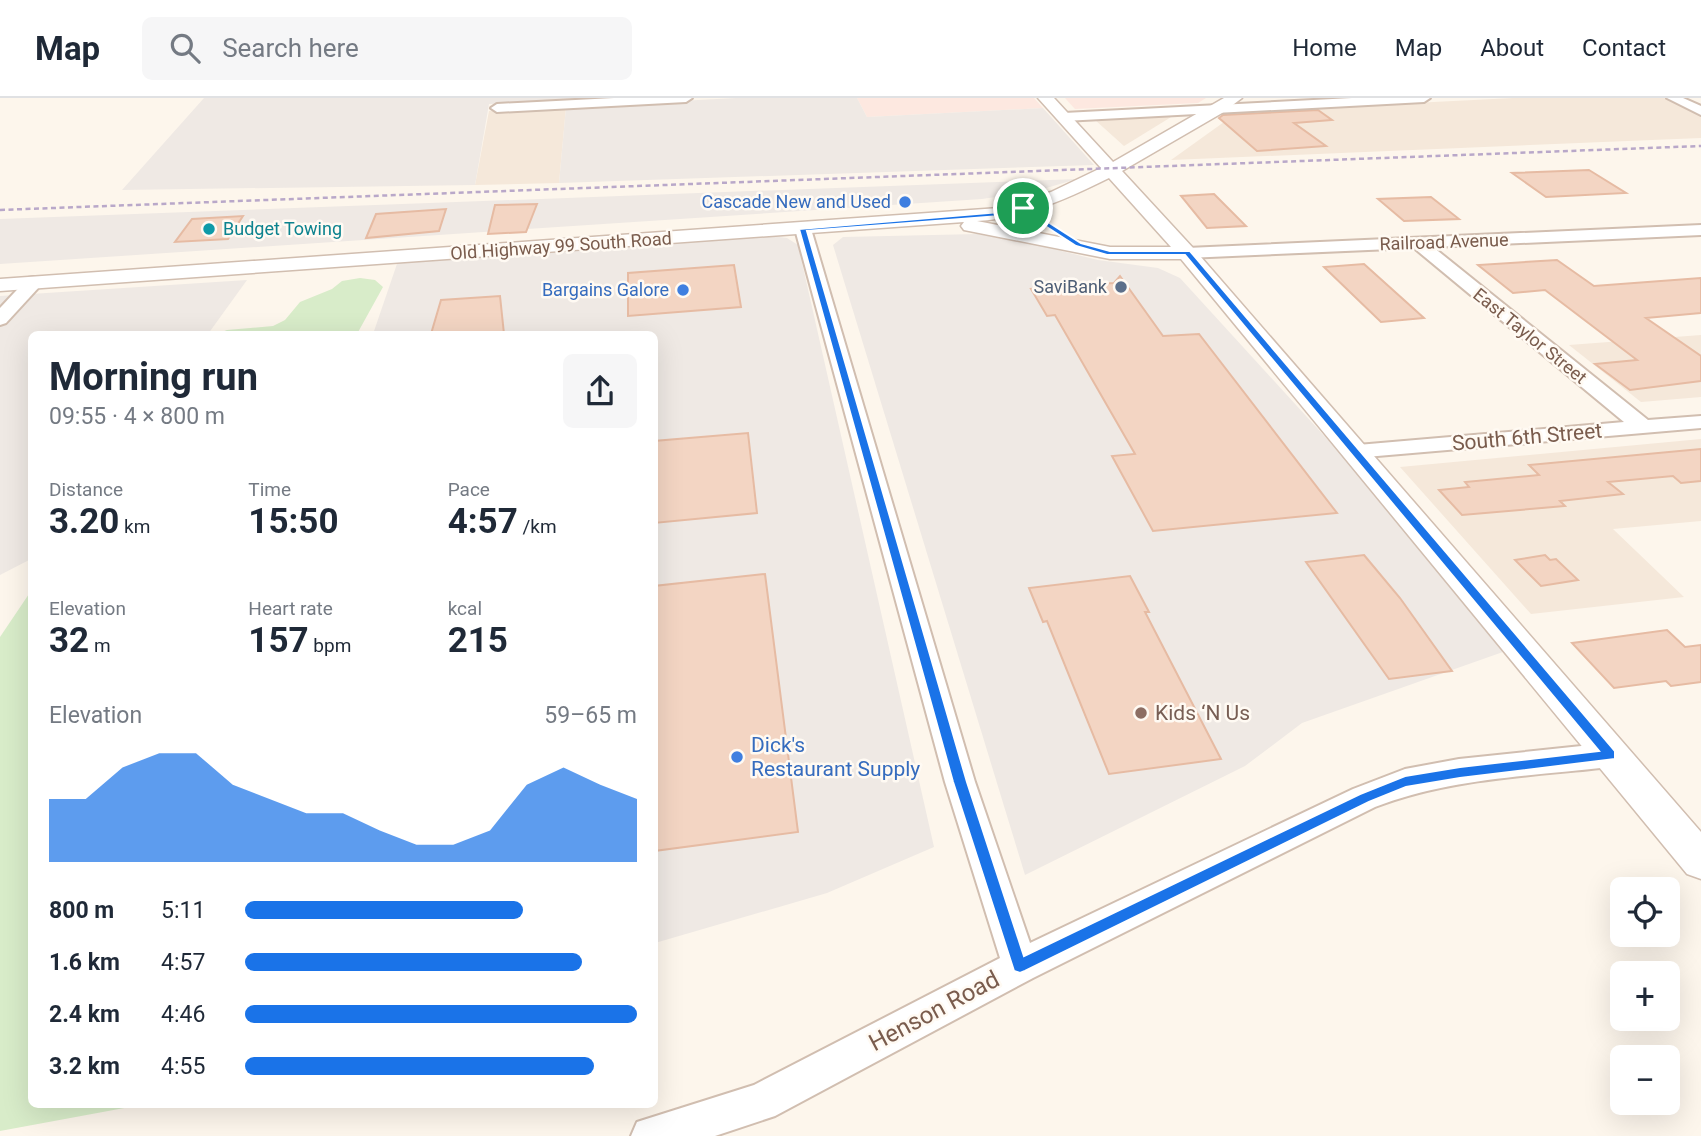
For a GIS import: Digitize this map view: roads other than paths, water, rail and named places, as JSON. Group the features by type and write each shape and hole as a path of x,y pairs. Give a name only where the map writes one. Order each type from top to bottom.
{"street":[{"path":"497,108 686,98"},
{"path":"1046,98 1187,253 1701,862"},
{"name":"Old Highway 99 South Road","path":"0,285 1000,214 1071,191 1234,98"},
{"path":"1064,117 1424,98"},
{"path":"1673,98 1701,111"},
{"path":"1023,208 1079,244"},
{"path":"927,220 1079,244 1110,253 1187,253"},
{"path":"803,229 960,782 1020,966"},
{"name":"Railroad Avenue","path":"1187,253 1701,230"},
{"name":"East Taylor Street","path":"1418,243 1643,427"},
{"path":"0,319 34,282"},
{"name":"South 6th Street","path":"1354,451 1701,422"},
{"name":"Henson Road","path":"651,1136 761,1102 1020,966 1364,798 1405,782 1460,772 1610,755"}],"railway":[{"path":"0,210 1701,146"}],"place":[{"name":"Cascade New and Used","path":"905,202"},
{"name":"Budget Towing","path":"209,229"},
{"name":"SaviBank","path":"1121,287"},
{"name":"Bargains Galore","path":"683,290"},
{"name":"Kids ‘N Us","path":"1141,713"},
{"name":"Dick's Restaurant Supply","path":"737,757"}]}
